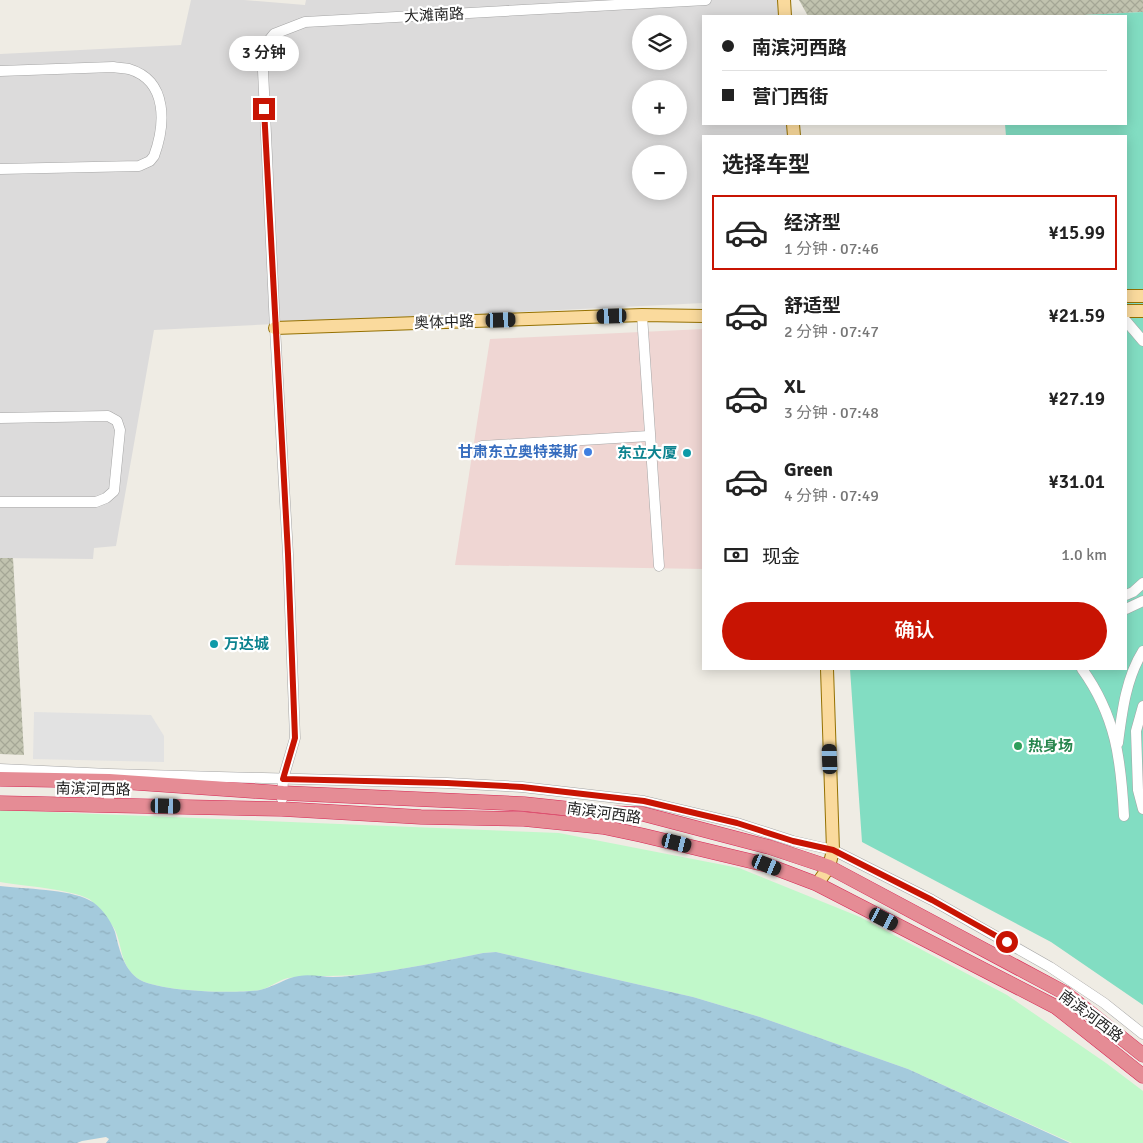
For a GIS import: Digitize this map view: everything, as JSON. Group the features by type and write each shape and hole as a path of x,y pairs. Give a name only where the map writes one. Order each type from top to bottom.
{"highway":[{"name":"南滨河西路","path":"0,779 109,778 283,786 524,804 609,813 643,814 769,847 828,867 1065,994 1143,1055"},
{"name":"南滨河西路","path":"0,803 282,809 421,817 524,820 603,827 767,865 817,884 1056,1007 1143,1076"}],"main road":[{"path":"784,0 785,15"},
{"path":"1127,296 1143,296"},
{"path":"1127,311 1143,311"},
{"name":"奥体中路","path":"275,328 642,315 702,316"},
{"path":"817,884 828,867 833,850 827,670"}],"street":[{"name":"大滩南路","path":"275,328 262,49 274,34 305,22 706,0"},
{"path":"0,72 114,67 130,69 144,76 155,88 161,103 162,119 154,156 145,164 139,166 0,169"},
{"path":"642,315 659,566"},
{"path":"1127,322 1143,341"},
{"path":"275,328 288,554 295,738 283,786 282,809"},
{"path":"0,418 108,416 117,421 120,430 114,491 106,498 96,502 0,502"},
{"path":"482,446 649,436"},
{"path":"1127,594 1143,583"},
{"path":"1127,609 1143,601"},
{"path":"1124,816 1118,747 1122,705 1137,660 1143,651"},
{"path":"1083,670 1094,684 1106,710 1118,747"},
{"path":"1143,706 1136,731 1138,790 1143,809"},
{"name":"南滨河西路","path":"0,769 109,778"},
{"path":"109,778 109,805"},
{"name":"南滨河西路","path":"283,786 456,784 522,787 629,799 737,823 793,841 833,850 932,900 1050,966 1143,1034"}],"shaded area":[{"path":"191,0 244,0 305,5 306,0 777,0 778,15 702,15 702,125 789,125 790,135 702,135 702,303 154,330 116,546 94,548 93,559 0,558 0,54 181,45"},
{"path":"799,0 1143,0 1143,12 1084,15 807,15"},
{"name":"甘肃东立奥特莱斯","path":"702,329 702,569 455,565 490,339"},
{"path":"0,558 13,558 24,755 0,754"},
{"path":"34,712 151,715 164,736 164,762 33,759"}],"green space":[{"path":"1143,12 1143,1005 1051,942 862,842 850,670 1127,670 1127,135 1006,135 1005,125 1127,125 1127,15 1084,15"},
{"path":"0,810 559,833 739,868 860,917 1007,995 1106,1063 1143,1091 1143,1143 1072,1143 908,1069 760,1017 693,997 496,952 367,974 288,978 264,989 249,991 197,991 147,983 131,973 124,961 114,928 89,899 59,890 0,882"}],"water":[{"path":"0,886 70,894 93,902 105,913 111,923 122,957 132,974 147,983 197,991 249,991 265,989 299,976 337,977 367,974 496,952 693,997 760,1017 908,1069 1070,1143 106,1143 109,1139 106,1137 77,1143 0,1143"}],"place":[{"name":"甘肃东立奥特莱斯","path":"588,452"},
{"name":"东立大厦","path":"687,453"},
{"name":"万达城","path":"214,644"},
{"name":"热身场","path":"1018,746"}],"route":[{"path":"264,109 288,554 295,738 283,779 522,787 644,801 737,823 793,841 833,850 932,900 1007,942"}]}
